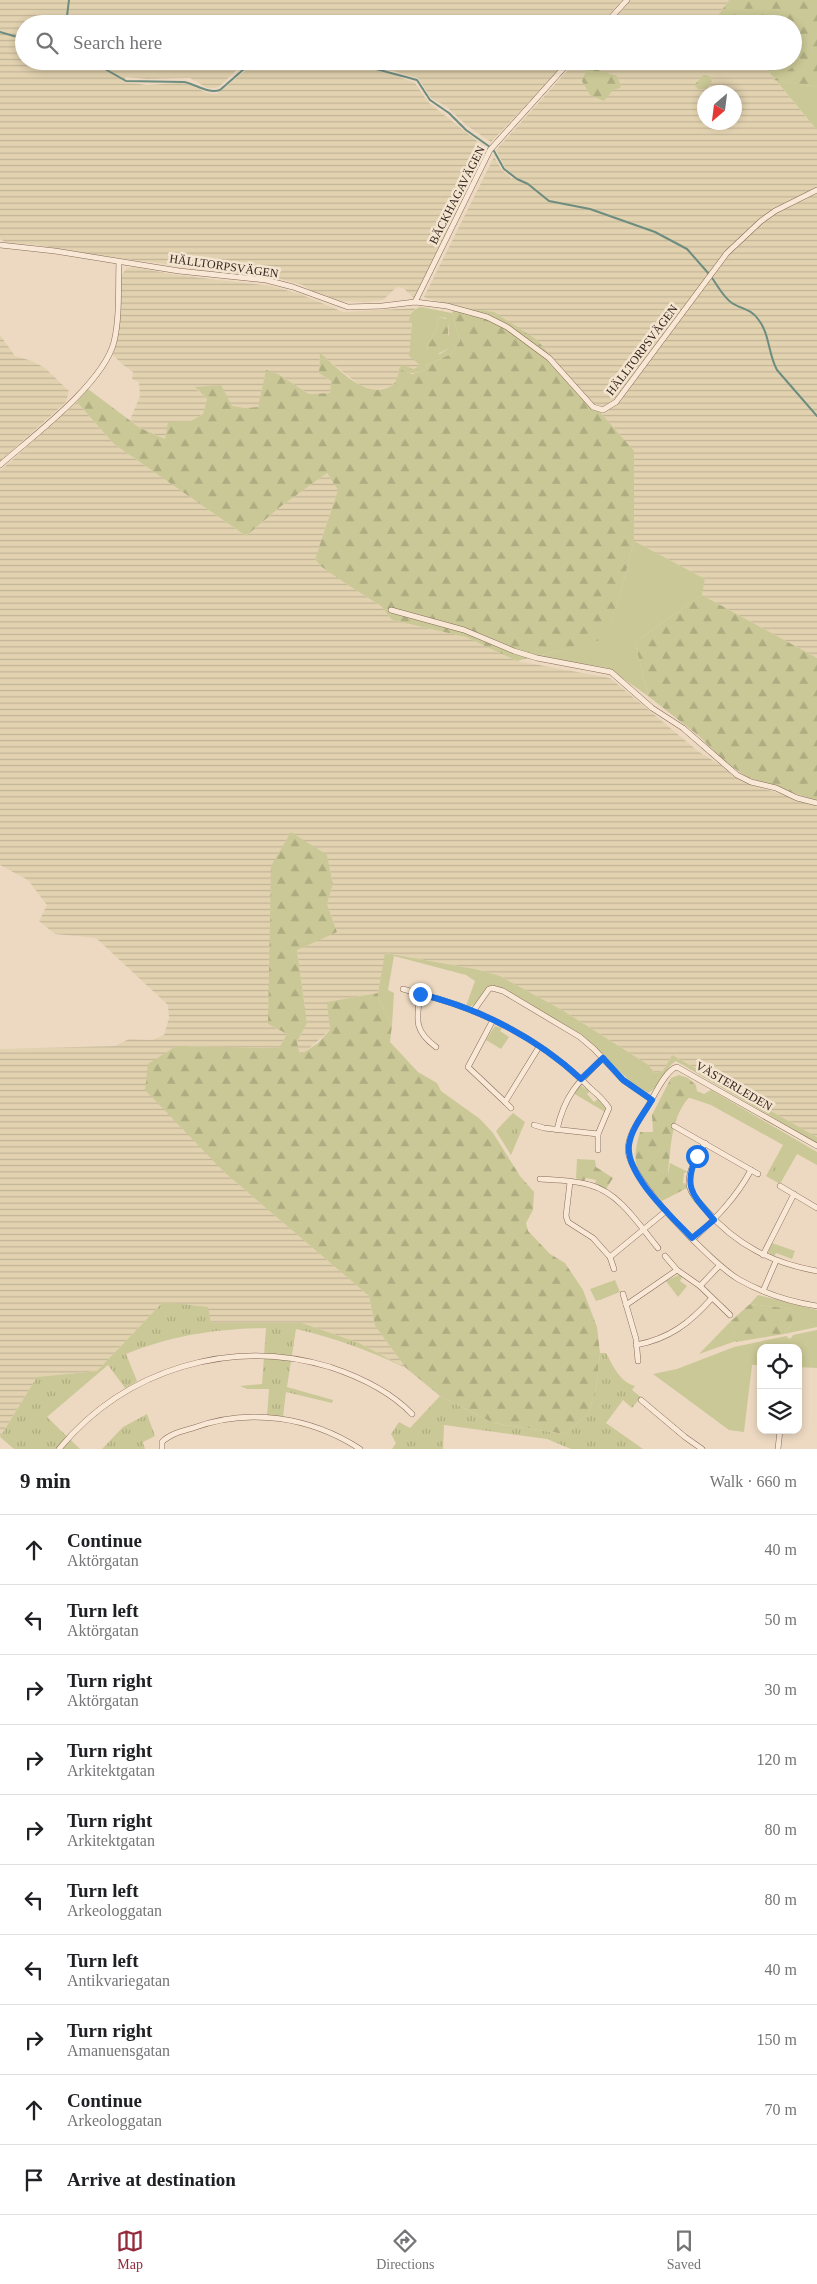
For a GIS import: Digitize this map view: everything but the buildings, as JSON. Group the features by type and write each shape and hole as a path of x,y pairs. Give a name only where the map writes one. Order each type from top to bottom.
{"street":[{"path":"613,15 627,0"},
{"name":"BÄCKHAGAVÄGEN","path":"415,302 490,150 562,70"},
{"name":"HÄLLTORPSVÄGEN","path":"0,245 266,280 293,287 348,307 382,306 415,302 447,306 487,317 502,324 549,358 593,407 603,410 616,402 727,253 738,241 775,211 817,190"},
{"path":"0,465 81,392 108,356 113,344 116,327 119,262"},
{"path":"391,610 464,630 514,651 537,658 611,672 652,708 683,728 732,772 751,782 776,788 797,798 817,803"},
{"path":"474,1010 486,991 492,988 497,989 572,1032 603,1058 623,1080 652,1100 631,1136 629,1158 635,1172 666,1211 719,1266 763,1291 817,1306"},
{"path":"403,989 474,1010 564,1063 609,1108 598,1134 598,1150"},
{"path":"420,994 417,1020 419,1028 424,1037 436,1047"},
{"path":"493,1020 468,1067 511,1108"},
{"path":"505,1102 539,1047"},
{"path":"557,1130 565,1102 581,1079 603,1058"},
{"name":"VÄSTERLEDEN","path":"652,1100 667,1075 677,1067 817,1146"},
{"path":"534,1125 557,1130 598,1134"},
{"path":"674,1126 758,1174"},
{"path":"705,1143 692,1167 689,1185 697,1200 714,1220 737,1241 763,1255 776,1261 817,1270"},
{"path":"692,1238 714,1220 731,1201 750,1170"},
{"path":"540,1179 593,1185 606,1192 621,1204 658,1248"},
{"path":"570,1182 566,1216 568,1222 592,1238 610,1257 614,1269"},
{"path":"780,1186 817,1208"},
{"path":"763,1255 794,1194"},
{"path":"610,1257 666,1211"},
{"path":"665,1256 677,1270 700,1286 730,1315"},
{"path":"763,1291 776,1261"},
{"path":"700,1286 719,1266"},
{"path":"626,1305 677,1270"},
{"path":"622,1294 636,1345 638,1361"},
{"path":"636,1345 660,1340 680,1330 712,1298"},
{"path":"59,1449 101,1407 137,1384 176,1368 223,1357 264,1355 291,1358 334,1368 366,1381 386,1392 412,1414"},
{"path":"641,1400 702,1449"},
{"path":"162,1449 166,1438 202,1424 242,1417 283,1419 318,1428 360,1449"},
{"path":"778,1449 780,1434"}],"shaded area":[{"path":"0,0 622,0 608,15 15,15 15,70 237,70 221,85 215,88 207,88 190,78 147,79 125,77 125,82 147,85 181,83 191,85 207,93 217,94 246,70 374,70 392,74 415,83 428,102 483,146 486,151 414,298 403,288 397,287 383,300 366,302 341,301 310,290 303,285 277,278 110,257 37,245 7,243 0,239"},
{"path":"631,0 729,0 718,15 618,15"},
{"path":"390,70 559,70 491,142 466,125 447,107 431,98 418,78"},
{"path":"568,70 767,70 817,130 817,658 702,595 705,579 634,541 634,451 537,340 455,307 424,297 494,157 502,170 512,179 514,175 506,169 496,150"},
{"path":"134,267 176,275 271,286 300,294 343,312 416,308 411,313 412,340 409,350 420,365 414,369 399,369 398,379 390,387 372,390 361,386 320,354 319,373 331,381 330,393 309,394 278,374 266,371 258,407 232,406 195,388 207,399 203,414 191,421 168,423 165,439 140,428 130,420 140,396 139,382 132,379 133,372 113,355 119,322 120,277 127,268"},
{"path":"0,335 15,356 32,361 45,368 69,391 66,402 0,461"},
{"path":"77,402 114,444 246,536 280,507 327,473 338,490 315,559 348,585 381,606 392,620 466,637 517,661 610,678 699,752 755,786 817,805 817,1137 672,1055 663,1071 655,1073 647,1064 562,1010 500,976 475,969 386,953 378,993 328,1002 330,1030 300,1056 297,1042 307,1023 297,950 337,931 327,904 333,884 327,855 268,1024 287,1034 279,1048 176,1046 224,1172 369,1296 375,1326 406,1368 359,1343 302,1323 211,1323 163,1302 97,1371 37,1377 0,1437 0,1049 115,1046 129,1039 152,1040 164,1035 169,1018 168,1005 96,938 55,934 39,921 47,905 28,880 0,865 0,471"}],"green space":[{"path":"729,0 817,0 817,87 774,80 789,70 802,70 802,15 718,15"},
{"path":"587,70 598,70 617,76 621,85 620,88 613,90 604,101 590,95 582,81"},
{"path":"767,70 790,70 775,80"},
{"path":"704,75 709,76 712,81 710,85 697,85 697,88 695,86"},
{"path":"776,80 817,87 817,130"},
{"path":"421,307 452,313 460,341 451,354 427,365 426,370 409,373 399,369 402,365 414,369 420,365 409,356 412,324 409,320 413,312","holes":["439,317 446,318 449,326 448,349 440,354 427,351 428,342 436,331"]},
{"path":"455,307 494,312 537,340 634,451 634,541 620,594 605,639 517,661 466,637 392,620 381,606 322,567 315,559 338,490 327,473 280,507 246,536 114,444 77,402 88,389 140,428 165,439 168,422 191,421 203,414 207,399 195,387 221,385 232,406 258,407 266,370 278,374 309,394 330,393 331,381 319,373 320,353 351,380 360,385 378,390 387,388 396,381 399,369 412,374 426,370 427,365 451,354 460,341 452,313"},
{"path":"439,317 449,320 448,335 451,338 452,347 433,356 427,351 428,342 436,331"},
{"path":"634,541 705,579 702,595 635,642 648,696 608,668 538,656 605,638 620,594"},
{"path":"702,595 817,658 817,801 747,777 724,761 699,736 648,696 635,642"},
{"path":"291,832 327,855 333,884 327,904 337,932 297,950 307,1023 297,1042 300,1055 318,1043 330,1030 327,1002 378,993 379,1000 392,1025 390,1042 418,1072 437,1083 441,1091 480,1119 493,1133 520,1176 534,1192 533,1210 526,1223 528,1231 550,1254 565,1263 583,1290 597,1327 600,1353 596,1390 588,1414 564,1434 493,1423 440,1396 406,1368 375,1326 369,1296 224,1172 145,1090 148,1064 176,1046 279,1048 287,1034 268,1024 271,866"},
{"path":"385,953 475,969 500,976 562,1010 647,1064 655,1073 663,1071 672,1055 817,1137 817,1143 676,1061 656,1087 648,1093 633,1084 585,1038 496,987 491,987 487,990 475,1004 466,1006 475,981 466,975 394,956 388,990 394,993 392,1025 379,1000 378,993"},
{"path":"495,1026 502,1028 500,1031 509,1037 501,1049 486,1040"},
{"path":"679,1075 688,1078 696,1085 697,1091 688,1098 677,1117 668,1174 689,1187 662,1201 638,1170 636,1163 637,1144 640,1132 653,1132 652,1115 671,1078"},
{"path":"580,1085 590,1091 587,1094 594,1102 598,1099 605,1107 605,1112 573,1093"},
{"path":"711,1090 817,1152 817,1165 797,1154 780,1184 766,1176 783,1145 711,1105 687,1097 697,1091 704,1094"},
{"path":"513,1113 525,1122 511,1155 496,1131"},
{"path":"511,1115 521,1123 516,1137 504,1134 498,1129"},
{"path":"577,1159 595,1160 596,1167 613,1178 606,1189 595,1184 596,1180 586,1178 584,1181 576,1178"},
{"path":"670,1163 688,1172 684,1173 683,1183 689,1187 668,1175"},
{"path":"776,1164 786,1170 780,1180 770,1175"},
{"path":"772,1243 795,1251 792,1259 776,1253 774,1257 771,1256 768,1252"},
{"path":"679,1275 682,1277 680,1281 687,1286 678,1297 666,1281"},
{"path":"615,1280 620,1292 596,1301 590,1289"},
{"path":"608,1283 612,1295 600,1300 595,1288"},
{"path":"758,1295 817,1310 817,1327 784,1334 792,1324 792,1309 750,1304"},
{"path":"163,1302 208,1307 211,1323 302,1323 359,1343 406,1368 325,1336 296,1329 287,1387 333,1400 332,1403 286,1392 283,1417 267,1415 269,1389 247,1389 240,1386 262,1384 266,1328 194,1334 143,1347 126,1354 137,1381 125,1388 108,1365 47,1417 80,1449 14,1449 0,1437 37,1377 97,1371"},
{"path":"750,1304 793,1309 792,1324 784,1334 736,1342 731,1321"},
{"path":"731,1321 736,1341 699,1354"},
{"path":"817,1330 817,1368 802,1367 802,1344 757,1344 757,1365 752,1365 744,1432 729,1430 653,1374 677,1369 734,1347 786,1336 790,1339 793,1335"},
{"path":"600,1353 606,1353 621,1377 635,1386 632,1390 641,1397 632,1408 623,1400 606,1423 643,1449 571,1449 547,1439 444,1425 443,1449 392,1449 396,1443 391,1434 399,1422 410,1428 440,1396 493,1423 564,1434 588,1414 596,1390"},
{"path":"147,1414 155,1436 143,1442 145,1449 102,1449 123,1427"}],"waterway":[{"path":"67,15 69,0"},
{"path":"0,32 15,36"},
{"path":"107,70 126,81 184,82 211,91 220,90 243,70"},
{"path":"380,70 417,80 430,100 490,147"},
{"path":"494,151 504,169 517,179 528,184 549,201 590,209 655,232 687,249 709,274"},
{"path":"712,278 729,301 752,313 758,319 765,331 777,370 817,416"}],"route":[{"path":"420,994 474,1010 550,1053 581,1079 603,1058 623,1080 652,1100 631,1136 628,1151 629,1159 635,1172 666,1211 692,1238 714,1220 697,1200 689,1185 690,1173 697,1156"}]}
